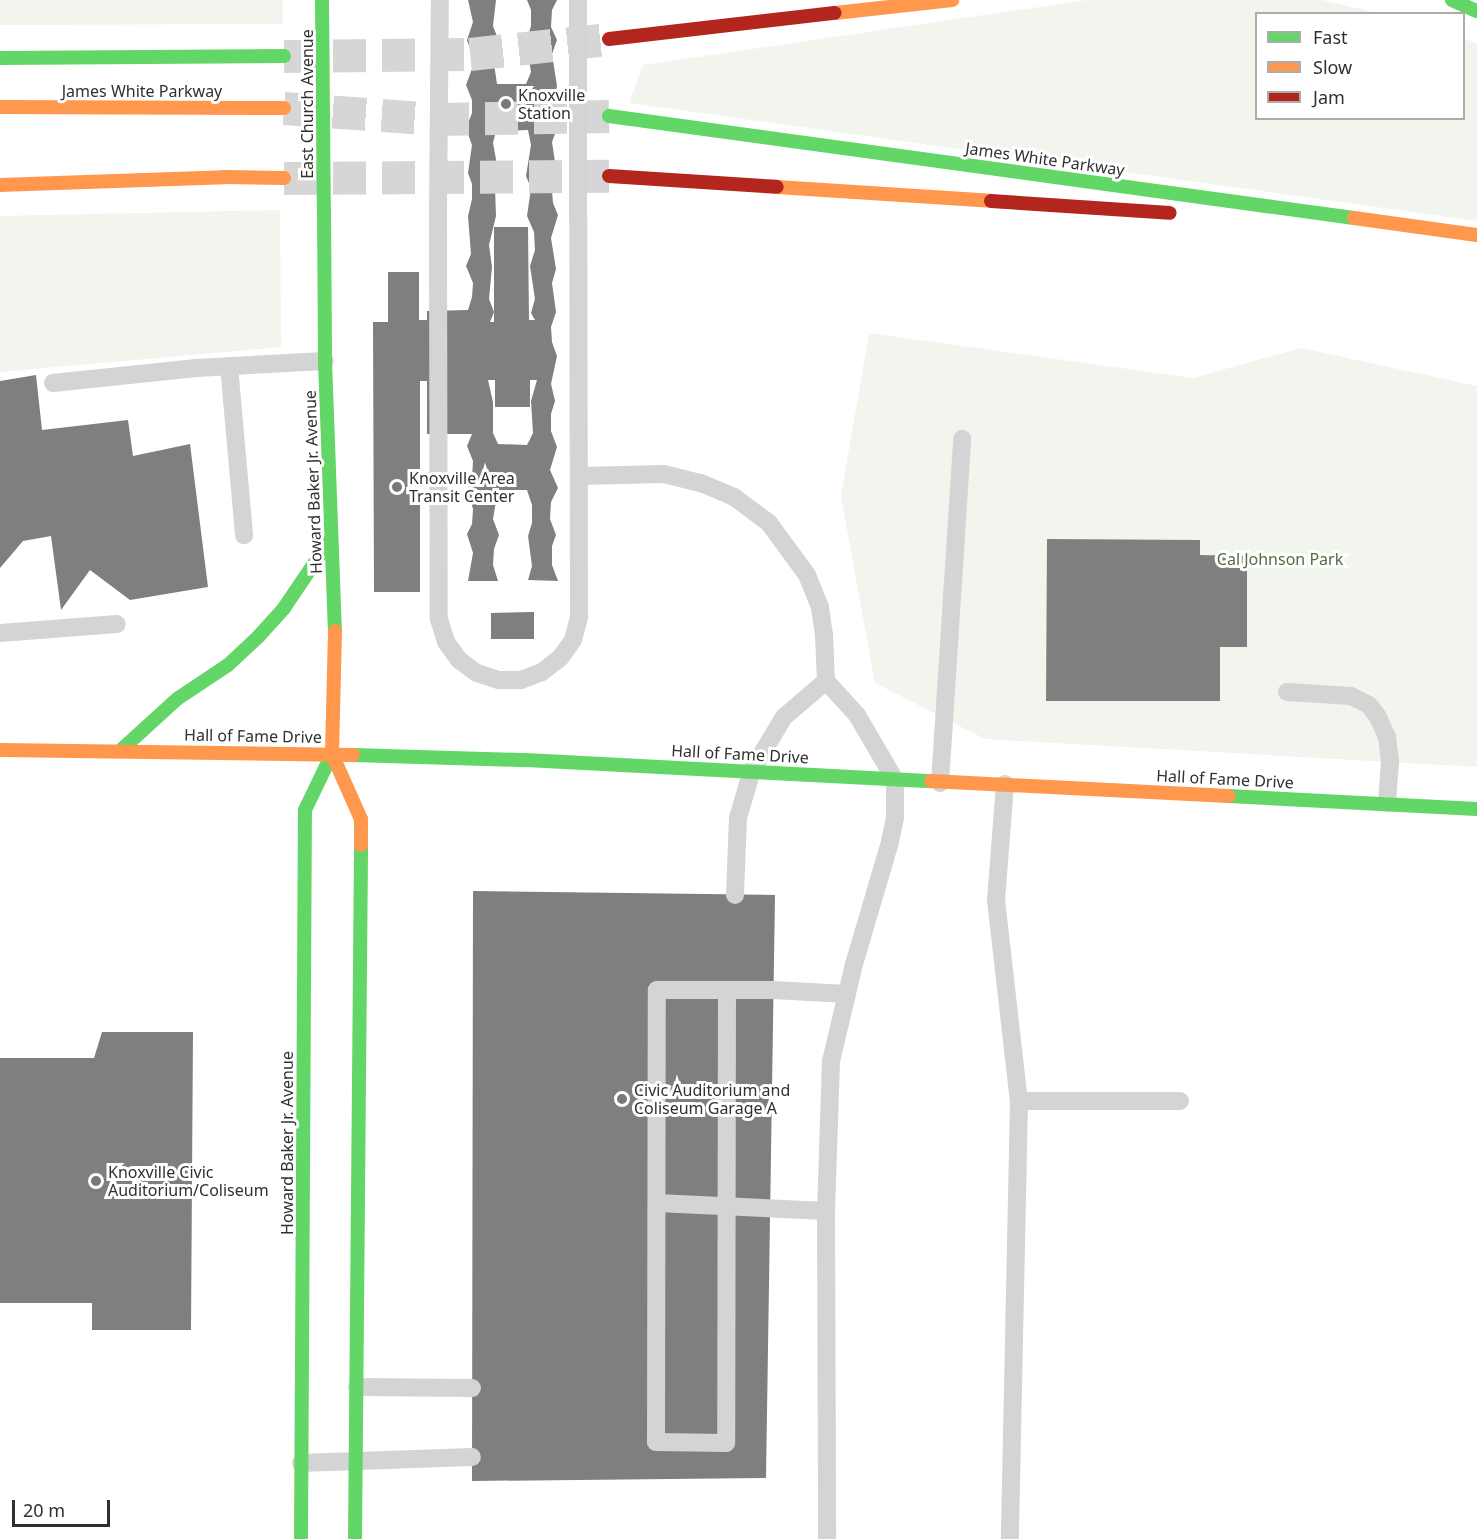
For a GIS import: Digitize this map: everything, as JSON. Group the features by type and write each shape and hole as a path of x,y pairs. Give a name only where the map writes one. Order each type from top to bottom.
{"main road":[{"name":"East Church Avenue","path":"322,0 324,208"},
{"path":"609,39 952,0"},
{"path":"1452,0 1477,11"},
{"name":"James White Parkway","path":"0,58 284,56"},
{"name":"James White Parkway","path":"0,107 284,108"},
{"name":"James White Parkway","path":"609,116 1477,235"},
{"path":"609,176 1183,213"},
{"path":"0,185 224,177 284,178"},
{"name":"Howard Baker Jr. Avenue","path":"301,1539 305,810 332,754 335,614 330,540 325,361 324,208"},
{"path":"1242,217 1444,230"},
{"path":"120,751 177,699 228,665 259,636 284,608 330,540"},
{"name":"Hall of Fame Drive","path":"0,750 332,754 752,770 940,783 1005,784 1477,809"},
{"name":"Howard Baker Jr. Avenue","path":"332,754 361,819 355,1539"}],"lane":[{"path":"440,0 439,619 446,642 459,660 477,673 499,680 521,680 542,672 561,658 573,640 579,617 578,0"},
{"path":"53,383 229,366 325,361"},
{"path":"229,366 244,535"},
{"path":"940,783 962,439"},
{"path":"580,476 664,474 701,483 734,497 769,523 807,575 820,607 826,681 857,715 895,780 895,818 892,834 847,994 831,1061 826,1211 827,1539"},
{"path":"0,633 117,624"},
{"path":"735,894 738,818 752,770 784,717 826,681"},
{"path":"1287,692 1351,696 1369,705 1378,717 1387,737 1390,762 1387,803"},
{"path":"1005,784 996,900 1019,1101 1010,1539"},
{"path":"728,990 726,1443 656,1442 657,990 728,990 847,994"},
{"path":"1019,1101 1180,1101"},
{"path":"657,1203 826,1211"},
{"path":"357,1387 472,1388"},
{"path":"301,1463 472,1457"}],"green space":[{"path":"0,0 283,0 283,24 0,25"},
{"path":"1087,0 1322,0 1374,12 1255,12 1255,120 1465,120 1465,38 1477,44 1477,221 629,103 643,65"},
{"path":"280,210 281,347 0,372 0,216"},
{"name":"Cal Johnson Park","path":"869,333 1193,378 1301,348 1477,386 1477,767 985,739 875,683 841,496"}],"building":[{"path":"468,0 496,0 493,26 498,39 493,57 497,84 526,84 531,72 526,43 531,26 531,10 527,0 557,0 552,10 551,27 557,40 552,54 557,86 551,114 557,128 552,142 557,175 552,191 553,203 558,215 551,238 556,269 552,283 556,312 551,327 552,342 557,356 551,384 555,401 551,414 551,431 557,447 550,470 558,488 551,502 550,519 556,535 552,546 552,565 558,581 528,580 532,566 528,536 532,523 532,505 527,490 498,490 493,519 499,535 494,549 493,565 498,581 468,581 473,553 467,534 472,524 473,509 467,490 472,478 473,461 467,446 472,434 427,434 427,381 420,381 420,592 374,592 373,322 388,322 388,272 419,272 419,320 427,320 427,311 468,310 473,283 466,266 471,254 468,216 472,199 472,184 468,173 472,145 466,129 472,113 472,100 466,85 472,69 472,54 467,40 473,22","holes":["528,130 531,145 526,176 531,188 527,216 534,232 535,250 530,266 535,299 531,313 535,320 529,320 528,227 494,227 494,312 489,299 492,267 489,245 496,216 495,187 499,176 493,143 496,131","488,380 495,380 495,407 530,407 530,380 537,380 531,401 533,433 527,445 498,444 493,433 493,402"]},
{"path":"36,375 42,430 128,420 133,456 190,444 208,587 130,600 90,570 61,610 51,536 23,541 0,568 0,381"},
{"path":"1047,539 1200,540 1200,555 1247,556 1247,647 1220,647 1220,701 1046,701"},
{"path":"534,612 534,639 491,639 491,613"},
{"name":"Civic Auditorium and Coliseum Garage A","path":"473,891 775,895 766,1478 472,1481"},
{"name":"Knoxville Civic Auditorium/Coliseum","path":"102,1032 193,1032 191,1330 92,1330 92,1303 0,1303 0,1058 94,1058"}],"tunnel":[{"path":"284,56 470,54 609,39"},
{"path":"284,108 436,119 609,116"},
{"path":"284,178 609,176"}],"traffic: fast":[{"path":"322,0 324,209"},
{"path":"1452,0 1477,11"},
{"path":"0,58 284,56"},
{"path":"609,116 1354,218"},
{"path":"324,209 325,361 335,631"},
{"path":"120,751 177,699 228,665 259,636 284,608 330,540"},
{"path":"301,1539 305,810 332,754"},
{"path":"353,755 526,760 931,781"},
{"path":"1229,796 1477,809"},
{"path":"355,1539 361,845"}],"traffic: slow":[{"path":"835,13 952,0"},
{"path":"0,107 284,108"},
{"path":"0,185 224,177 284,178"},
{"path":"777,187 991,201"},
{"path":"1354,218 1477,235"},
{"path":"335,631 332,754 361,819 361,845"},
{"path":"0,750 353,755"},
{"path":"931,781 1229,796"}],"traffic: jam":[{"path":"609,39 835,13"},
{"path":"609,176 777,187"},
{"path":"991,201 1170,213"}],"place":[{"name":"Knoxville Station","path":"506,104"},
{"name":"Knoxville Area Transit Center","path":"397,487"},
{"name":"Civic Auditorium and Coliseum Garage A","path":"622,1099"},
{"name":"Knoxville Civic Auditorium/Coliseum","path":"96,1181"}]}
